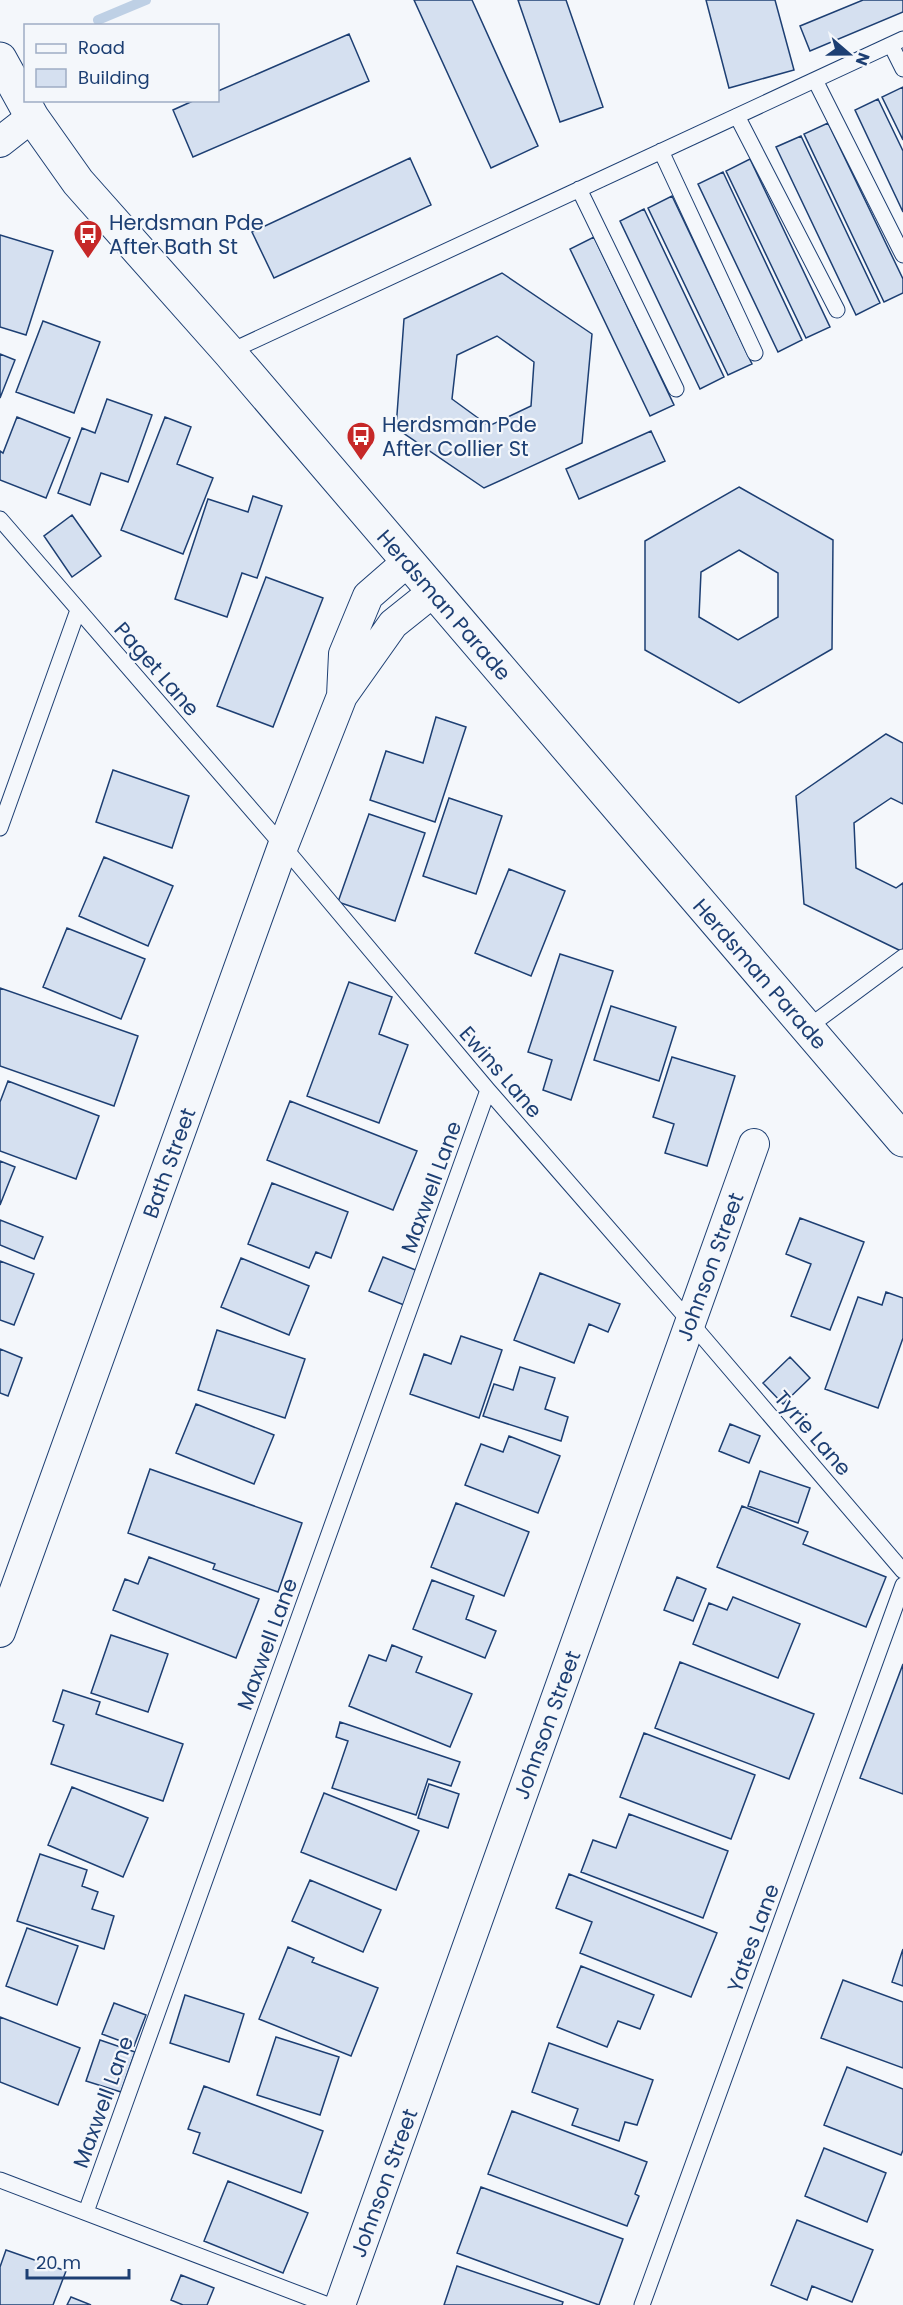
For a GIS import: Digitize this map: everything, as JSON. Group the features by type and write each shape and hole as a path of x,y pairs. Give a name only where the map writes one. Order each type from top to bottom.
{"main road":[{"name":"Herdsman Parade","path":"4,79 78,182 229,352 903,1140"}],"street":[{"path":"0,142 32,117"},
{"name":"Bath Street","path":"342,696 344,654 368,596 407,562"},
{"name":"Bath Street","path":"0,1632 283,846 342,696 393,624 433,592"},
{"name":"Johnson Street","path":"340,2305 754,1144"}],"lane":[{"path":"229,352 897,42 903,69"},
{"path":"815,80 903,255"},
{"path":"737,116 837,310"},
{"path":"661,152 755,353"},
{"path":"579,189 676,388"},
{"name":"Paget Lane","path":"0,519 283,846"},
{"path":"0,828 78,610"},
{"name":"Ewins Lane","path":"283,846 488,1090 691,1323"},
{"path":"807,1028 903,957"},
{"name":"Maxwell Lane","path":"86,2212 488,1090"},
{"name":"Tyrie Lane","path":"691,1323 903,1570"},
{"name":"Yates Lane","path":"642,2305 903,1585"},
{"path":"0,2180 328,2305"}],"building":[{"path":"414,0 472,0 538,146 491,168"},
{"path":"518,0 566,0 603,107 560,122"},
{"path":"706,0 775,0 794,70 729,88"},
{"path":"863,0 903,0 903,12 810,51 800,26"},
{"path":"349,34 369,81 193,157 173,110 191,102 219,102 219,91"},
{"path":"903,87 903,140 882,97"},
{"path":"878,99 903,151 903,212 855,110"},
{"path":"828,123 903,279 903,293 884,302 804,134"},
{"path":"801,136 880,303 856,315 776,147"},
{"path":"410,158 431,205 274,278 252,232"},
{"path":"750,159 830,327 806,338 726,171"},
{"path":"723,172 802,340 778,352 698,184"},
{"path":"672,196 752,364 728,375 648,208"},
{"path":"644,209 724,377 700,389 620,221"},
{"path":"0,235 53,251 26,335 0,327"},
{"path":"594,237 674,405 650,416 570,249"},
{"path":"502,273 592,334 582,443 484,488 396,428 404,319","holes":["497,336 534,362 531,406 489,426 452,399 457,355"]},
{"path":"43,321 100,342 74,413 16,392"},
{"path":"0,354 15,360 0,398"},
{"path":"107,399 152,415 128,482 101,473 90,505 58,493 82,428 95,433"},
{"path":"17,417 70,438 46,498 0,480 0,451 3,453"},
{"path":"165,417 191,427 177,464 213,478 183,554 121,530"},
{"path":"651,431 665,461 579,499 566,469"},
{"path":"739,487 833,540 832,649 739,703 645,650 645,541","holes":["739,550 778,573 778,617 738,640 699,617 701,572"]},
{"path":"253,496 282,506 257,578 242,573 227,617 175,599 208,499 248,512"},
{"path":"72,515 101,556 72,577 44,536"},
{"path":"266,577 323,598 273,727 217,706"},
{"path":"436,717 466,727 435,822 370,800 386,751 423,763"},
{"path":"886,734 903,743 903,804 891,798 854,823 856,868 896,888 903,883 903,949 901,951 804,904 796,796"},
{"path":"113,770 189,796 172,848 96,822"},
{"path":"449,798 502,816 476,894 423,876"},
{"path":"369,814 425,833 395,921 338,902"},
{"path":"104,857 173,886 148,946 79,916"},
{"path":"509,869 565,891 531,976 475,953"},
{"path":"67,928 145,959 121,1019 43,987"},
{"path":"560,954 613,971 571,1100 543,1090 552,1060 528,1052"},
{"path":"349,982 392,997 379,1034 408,1045 379,1123 307,1096"},
{"path":"0,988 138,1036 114,1106 0,1066"},
{"path":"611,1006 676,1027 659,1081 594,1060"},
{"path":"672,1057 735,1076 707,1166 665,1153 674,1124 653,1117"},
{"path":"8,1081 99,1116 76,1179 0,1151 0,1102"},
{"path":"290,1101 417,1151 393,1210 267,1160"},
{"path":"0,1161 15,1167 0,1205"},
{"path":"272,1183 348,1212 331,1258 316,1252 309,1268 248,1244"},
{"path":"800,1218 864,1242 830,1330 791,1316 811,1264 786,1254"},
{"path":"0,1220 43,1237 34,1259 0,1245"},
{"path":"383,1257 418,1271 404,1305 369,1291"},
{"path":"241,1258 309,1286 289,1335 221,1307"},
{"path":"0,1261 34,1274 14,1325 0,1320"},
{"path":"540,1273 620,1304 608,1332 589,1324 574,1363 514,1340"},
{"path":"886,1292 903,1298 903,1338 878,1408 825,1389 858,1297 882,1305"},
{"path":"217,1330 305,1359 285,1418 198,1390"},
{"path":"461,1336 502,1350 479,1418 410,1394 424,1354 451,1364"},
{"path":"0,1349 22,1358 8,1396 0,1393"},
{"path":"790,1357 810,1378 783,1404 763,1383"},
{"path":"520,1367 555,1378 545,1409 568,1417 561,1441 483,1416 494,1384 513,1390"},
{"path":"196,1404 274,1435 254,1484 176,1453"},
{"path":"730,1424 760,1436 749,1463 719,1451"},
{"path":"509,1436 560,1456 538,1513 465,1485 481,1444 503,1452"},
{"path":"150,1469 302,1523 278,1592 213,1569 215,1564 128,1533"},
{"path":"760,1471 810,1488 798,1523 748,1506"},
{"path":"456,1503 529,1532 504,1596 431,1567"},
{"path":"742,1506 808,1532 803,1544 886,1577 866,1627 717,1567"},
{"path":"149,1557 259,1599 236,1658 113,1610 125,1579 138,1584"},
{"path":"677,1577 706,1589 693,1621 664,1610"},
{"path":"432,1580 474,1596 466,1619 496,1631 485,1658 413,1629"},
{"path":"733,1597 800,1624 778,1678 693,1644 709,1603 727,1610"},
{"path":"111,1635 168,1654 148,1712 91,1693"},
{"path":"392,1645 422,1657 416,1672 472,1694 450,1747 349,1706 369,1655 386,1661"},
{"path":"680,1662 814,1714 789,1779 655,1728"},
{"path":"903,1664 903,1794 860,1778"},
{"path":"63,1690 100,1702 96,1714 183,1744 163,1801 51,1764 64,1725 53,1721"},
{"path":"340,1722 460,1762 451,1786 428,1779 416,1815 332,1788 348,1741 336,1737"},
{"path":"644,1733 755,1775 731,1839 620,1797"},
{"path":"429,1784 459,1794 448,1828 418,1818"},
{"path":"72,1787 148,1818 123,1877 48,1845"},
{"path":"324,1793 419,1831 396,1890 301,1852"},
{"path":"629,1814 728,1851 703,1918 581,1872 593,1840 616,1848"},
{"path":"40,1854 87,1870 82,1886 98,1892 92,1909 114,1916 104,1949 17,1921"},
{"path":"569,1874 717,1933 691,1997 580,1953 592,1922 556,1908"},
{"path":"310,1880 381,1910 363,1952 292,1921"},
{"path":"27,1928 78,1946 57,2005 6,1986"},
{"path":"288,1947 314,1958 312,1962 378,1988 351,2056 259,2019"},
{"path":"903,1949 903,1986 892,1982"},
{"path":"581,1966 654,1995 640,2029 618,2021 607,2047 557,2027"},
{"path":"843,1980 903,2002 903,2068 821,2038"},
{"path":"185,1995 244,2014 229,2062 170,2043"},
{"path":"114,2003 146,2015 134,2046 102,2034"},
{"path":"0,2017 80,2048 58,2105 0,2082"},
{"path":"276,2037 339,2057 320,2115 257,2095"},
{"path":"100,2040 135,2052 121,2092 86,2081"},
{"path":"549,2043 653,2080 637,2125 625,2122 619,2141 572,2125 578,2109 532,2092"},
{"path":"847,2067 903,2089 903,2150 901,2155 824,2125"},
{"path":"204,2086 323,2131 301,2193 193,2153 200,2133 188,2129"},
{"path":"512,2111 647,2162 635,2194 639,2196 627,2226 488,2174"},
{"path":"824,2148 886,2173 867,2222 805,2196"},
{"path":"228,2181 308,2213 283,2273 204,2241"},
{"path":"481,2187 623,2239 599,2305 457,2253"},
{"path":"797,2220 873,2250 852,2302 812,2286 807,2300 771,2285"},
{"path":"6,2250 66,2271 53,2305 0,2305 0,2267"},
{"path":"457,2266 563,2302 562,2305 444,2305"},
{"path":"181,2275 214,2288 207,2305 183,2305 171,2300"},
{"path":"71,2297 91,2305 67,2305"}],"waterway":[{"path":"98,20 146,0"}],"place":[{"name":"Herdsman Pde After Bath St","path":"88,260"},
{"name":"Herdsman Pde After Collier St","path":"361,462"}]}
